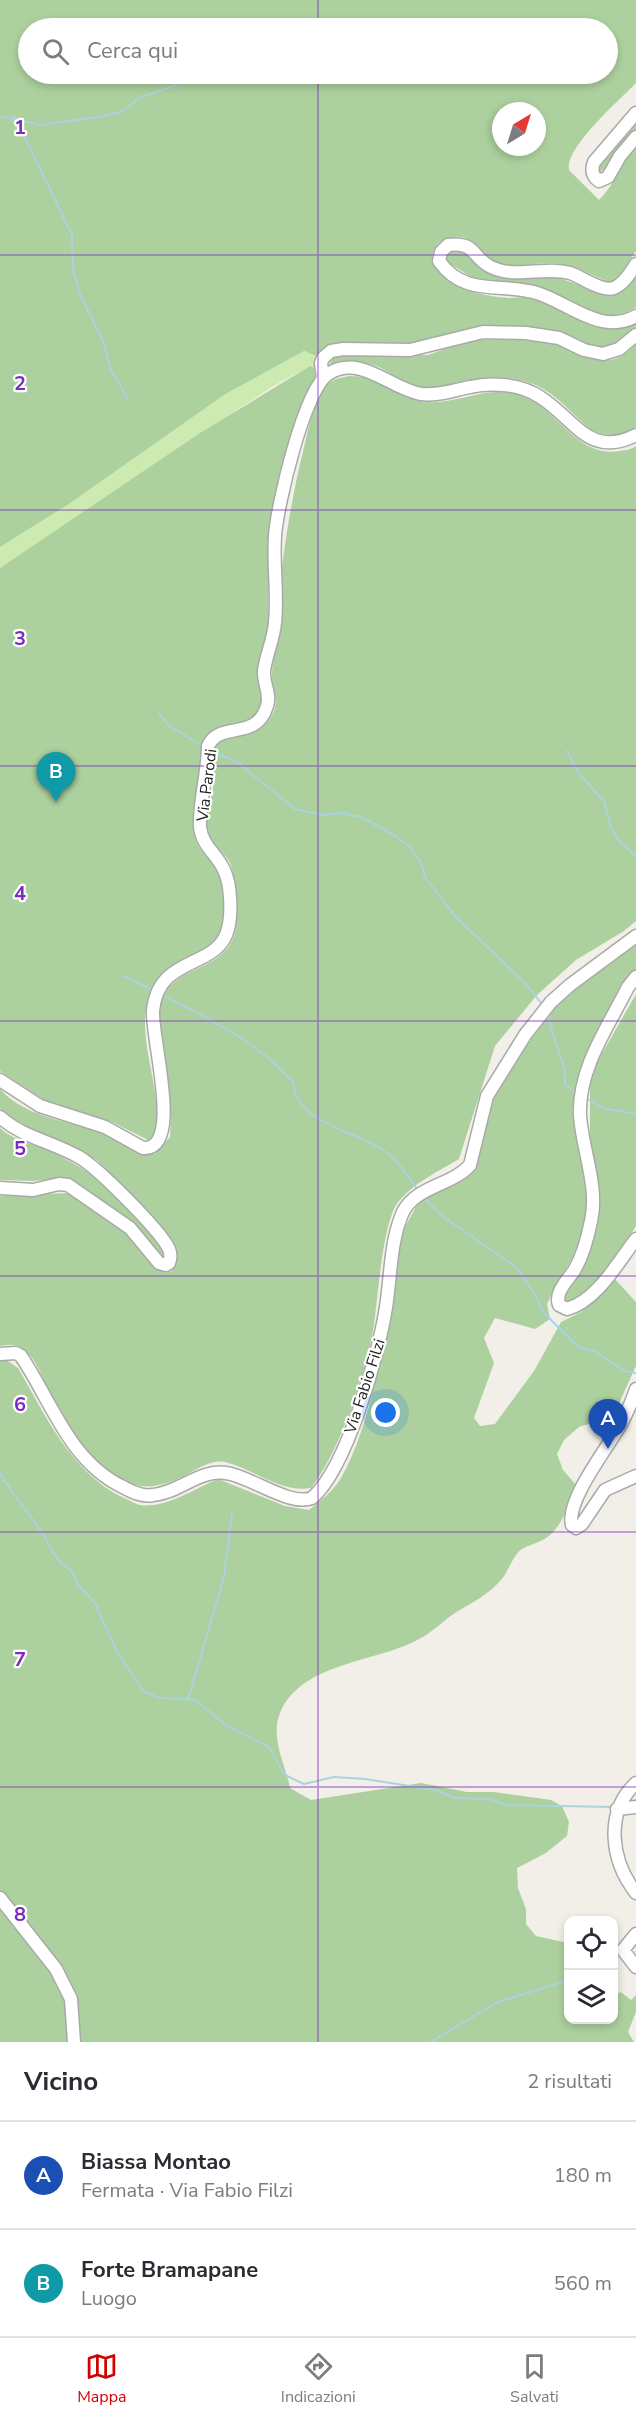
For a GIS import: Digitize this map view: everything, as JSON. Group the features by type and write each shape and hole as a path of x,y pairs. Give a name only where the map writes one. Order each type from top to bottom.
{"street":[{"path":"636,113 594,162 592,171 595,178 599,181 608,177 620,156 636,137"},
{"path":"636,264 618,285 609,288 569,273 504,271 492,268 471,248 459,244 443,248 439,261 447,271 476,286 534,292 557,300 599,321 616,323 636,316"},
{"path":"636,335 619,349 603,354 584,350 559,338 526,333 483,332 410,350 343,349 330,351 321,363 324,378 336,370 361,368 419,394 440,394 486,385 518,388 540,396 595,440 613,444 636,435"},
{"name":"Via Parodi","path":"0,1080 40,1107 105,1127 142,1148 155,1144 163,1135 164,1104 153,1016 156,997 171,973 207,956 228,930 228,893 225,871 207,847 200,826 208,768 208,746 219,733 241,732 251,728 266,710 269,701 264,671 274,637 276,618 275,535 295,442 324,378"},
{"name":"Via Fabio Filzi","path":"0,1354 16,1353 21,1356 70,1440 99,1474 142,1496 165,1493 216,1472 232,1474 296,1500 312,1498 333,1472 363,1400 383,1327 394,1242 404,1212 420,1195 470,1165 482,1111 496,1078 551,1002 636,936"},
{"path":"636,977 628,987 588,1067 582,1084 580,1114 591,1183 592,1218 578,1263 558,1296 559,1305 567,1309 584,1301 604,1281 636,1239"},
{"path":"0,1118 19,1131 69,1152 96,1168 155,1230 169,1251 170,1263 164,1265 159,1263 130,1228 68,1185 59,1184 33,1190 0,1188"},
{"path":"636,1389 622,1424 577,1500 571,1515 572,1525 576,1528 582,1524 604,1490 636,1476"},
{"path":"636,1784 617,1809 614,1841 621,1865 636,1893"},
{"path":"617,1809 636,1807"},
{"path":"0,1898 56,1969 71,1999 74,2042"},
{"path":"636,1934 623,1950 636,1967"}],"green space":[{"path":"0,0 636,0 636,83 584,137 570,160 569,170 599,200 636,145 636,251 616,281 610,282 559,264 503,264 489,258 468,239 461,237 440,242 432,256 433,263 445,277 452,283 470,291 499,297 533,298 596,326 608,328 636,323 636,327 618,343 606,348 593,346 560,332 433,338 407,344 343,343 319,357 304,351 224,395 69,504 0,547"},
{"path":"636,122 636,134 601,172 598,171 597,165"},
{"path":"450,250 467,252 490,274 555,277 608,294 636,271 636,307 618,317 600,315 537,287 479,282 446,261 444,257"},
{"path":"471,340 545,342 605,360 615,359 625,354 636,344 636,427 621,434 609,435 598,432 588,427 548,392 520,380 499,377 426,388 406,383 370,364 329,365 333,358 345,355 428,355"},
{"path":"304,351 319,357 314,368 310,366 270,388 0,568 0,547 69,504 224,395"},
{"path":"310,366 314,368 316,383 291,434 269,539 268,630 257,674 262,705 247,722 220,728 210,733 206,738 202,756 195,835 200,848 218,873 222,887 222,925 218,936 210,944 167,971 158,980 151,991 146,1008 145,1026 157,1117 155,1135 148,1140 112,1122 44,1100 0,1071 0,568 200,433"},
{"path":"349,376 370,379 406,397 427,402 440,402 489,393 514,393 538,404 580,441 592,448 619,451 636,446 636,921 624,931 576,960 537,995 495,1046 459,1159 412,1188 393,1211 388,1225 373,1331 364,1369 341,1435 311,1488 300,1489 278,1484 225,1462 213,1462 180,1478 154,1486 130,1484 107,1470 82,1444 27,1352 17,1345 0,1346 0,1196 69,1193 127,1234 157,1269 166,1273 172,1271 177,1256 171,1240 97,1160 9,1117 0,1109 0,1089 11,1099 38,1114 98,1132 143,1153 155,1154 170,1137 171,1114 159,1010 165,994 173,983 218,958 227,949 236,929 234,878 230,863 215,845 206,824 213,788 215,746 219,742 257,731 268,721 275,708 272,673 277,615 283,557 298,471 310,421 321,393 330,382"},
{"path":"636,943 636,970 630,976 588,1053 576,1084 574,1112 586,1190 583,1232 547,1304 550,1319 535,1329 495,1318 484,1338 494,1363 474,1418 480,1426 495,1424 534,1371 561,1322 581,1312 603,1292 613,1277 636,1302 636,1366 615,1412 579,1427 564,1440 557,1454 563,1470 577,1486 555,1530 543,1540 519,1552 502,1579 492,1589 426,1635 384,1653 343,1665 305,1683 291,1696 280,1713 277,1722 277,1741 290,1788 311,1800 421,1783 467,1792 494,1792 551,1800 562,1806 569,1822 567,1836 546,1853 517,1868 518,1888 526,1909 526,1924 536,1936 564,1942 564,2024 618,2024 618,1993 621,1992 631,2000 636,1995 636,2012 628,2032 634,2042 0,2042 0,1361 8,1361 18,1368 62,1442 89,1474 105,1487 134,1503 160,1504 218,1479 285,1506 309,1510 341,1478 364,1422 380,1357 404,1229 418,1203 475,1165 491,1103 498,1087 517,1058 564,997"},
{"path":"636,994 636,1226 597,1281 587,1291 567,1303 564,1296 585,1258 598,1218 596,1176 590,1137 590,1083 596,1064"},
{"path":"0,1128 19,1140 55,1153 91,1175 144,1227 161,1249 164,1257 130,1222 69,1178 33,1181 0,1180"}],"waterway":[{"path":"0,116 42,125 103,116 123,111 139,98 179,84"},
{"path":"15,117 72,235 73,269 80,294 103,341 111,370 128,399"},
{"path":"159,713 168,725 204,747"},
{"path":"212,751 237,762 295,809 323,815 342,813 361,817 391,833 409,846 421,862 425,877 455,916 526,984 542,1004"},
{"path":"567,751 579,774 604,801 611,828 619,841 636,856"},
{"path":"123,976 153,990"},
{"path":"161,994 214,1022 264,1054 293,1082 296,1095 303,1106 326,1123 383,1150 400,1166 418,1190"},
{"path":"547,1015 565,1070 565,1084 576,1093"},
{"path":"584,1097 603,1108 636,1114"},
{"path":"423,1197 442,1216 516,1267 536,1296 544,1313 578,1347 596,1352 624,1371 636,1373"},
{"path":"0,1473 39,1528 58,1560 71,1570 78,1585 95,1603 117,1652 143,1691 159,1698 195,1700 227,1726 269,1747 285,1775 304,1784 334,1777 365,1779 435,1790 455,1798 488,1799 508,1805 613,1807"},
{"path":"188,1700 224,1577 232,1513"},
{"path":"618,1956 622,1956"},
{"path":"431,2042 496,2003 564,1981"}],"place":[{"name":"Forte Bramapane","path":"56,802"},
{"name":"Biassa Montao","path":"608,1449"}]}
